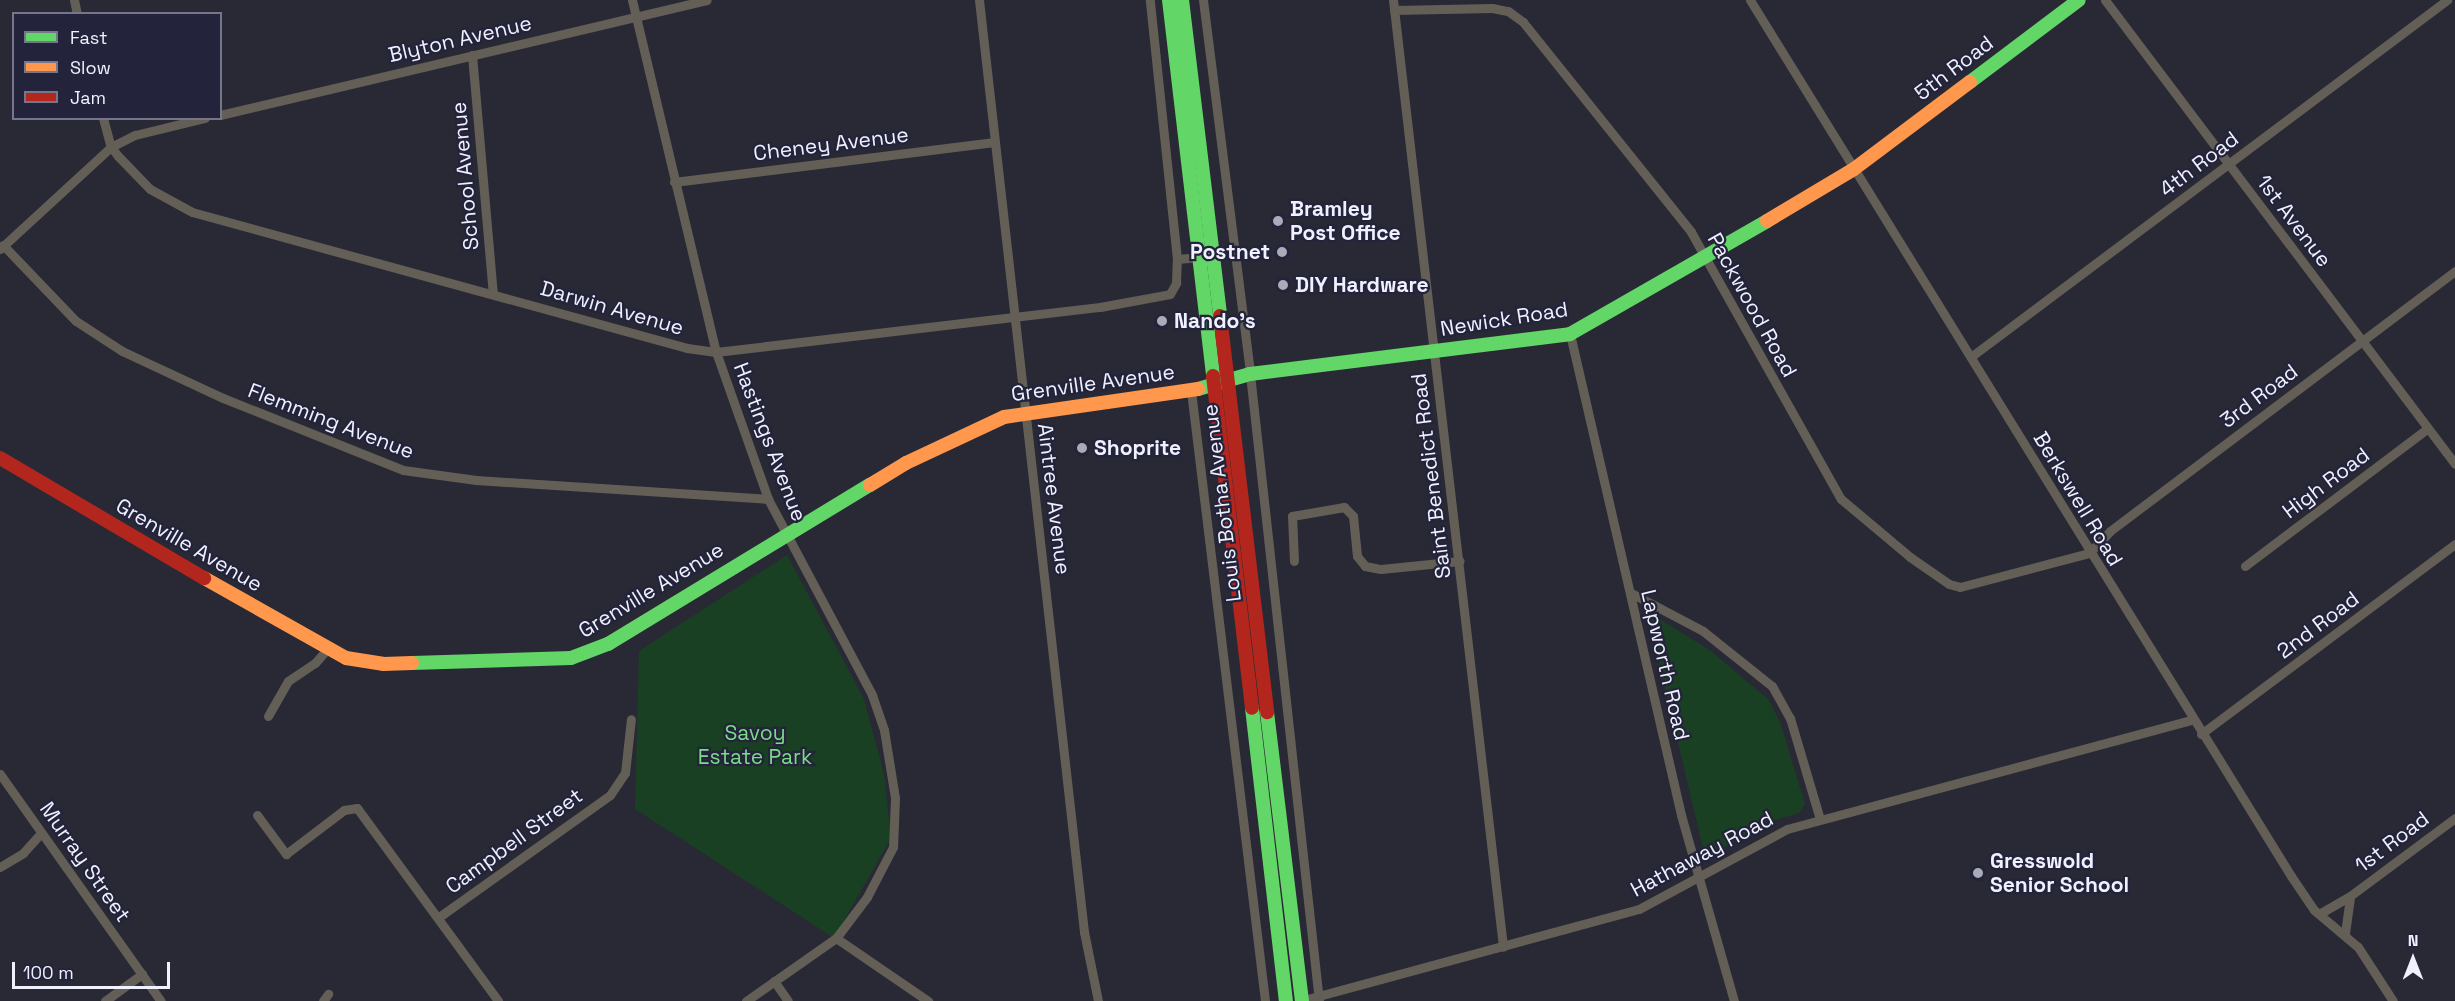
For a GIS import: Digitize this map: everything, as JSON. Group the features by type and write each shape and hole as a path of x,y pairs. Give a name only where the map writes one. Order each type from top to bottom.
{"street":[{"name":"Hastings Avenue","path":"632,0 716,352 768,499 872,695 884,730 894,798 895,829 890,855 867,897 836,938 746,1001"},
{"name":"Blyton Avenue","path":"222,115 708,0"},
{"name":"Aintree Avenue","path":"979,0 993,142 1084,932 1098,1001"},
{"path":"1150,0 1168,152 1177,259 1200,257"},
{"name":"Louis Botha Avenue","path":"1169,0 1286,1001"},
{"name":"Louis Botha Avenue","path":"1182,0 1301,1001"},
{"name":"Louis Botha Avenue","path":"1203,0 1250,374 1319,999"},
{"name":"Berkswell Road","path":"1750,0 1972,356 2192,720 2301,891 2319,914 2345,933 2393,1001"},
{"name":"5th Road","path":"1854,169 2079,0"},
{"name":"1st Avenue","path":"2105,0 2455,464"},
{"name":"4th Road","path":"1972,356 2447,0"},
{"name":"Packwood Road","path":"1394,5 1492,8 1515,15 1671,206 1708,258 1841,499 1910,557 1949,584 1960,587 2089,553"},
{"name":"Saint Benedict Road","path":"1394,5 1503,947"},
{"name":"School Avenue","path":"471,55 493,294"},
{"name":"Darwin Avenue","path":"104,120 111,147 150,189 177,206 687,348 716,352 1167,296 1176,283 1177,259"},
{"path":"2,247 111,147 135,135 197,120"},
{"name":"Cheney Avenue","path":"674,182 993,142"},
{"path":"1168,152 1187,150"},
{"path":"1202,164 1222,162"},
{"name":"Newick Road","path":"1229,383 1250,374 1570,334 1708,258 1854,169"},
{"name":"Flemming Avenue","path":"2,247 76,321 122,351 223,398 403,470 476,480 768,499"},
{"name":"3rd Road","path":"2089,553 2110,531 2455,272"},
{"name":"Lapworth Road","path":"1570,334 1699,878 1734,1001"},
{"name":"Grenville Avenue","path":"0,458 54,493 327,649 363,663 533,661 582,655 623,635 785,533 934,448 1024,411 1229,383"},
{"name":"Louis Botha Avenue","path":"1191,390 1265,1001"},
{"name":"High Road","path":"2245,566 2428,428"},
{"path":"1294,561 1292,516 1344,507 1353,516 1357,556 1365,566 1381,569 1460,561"},
{"name":"2nd Road","path":"2201,734 2455,544"},
{"path":"1631,593 1703,632 1772,686 1790,718 1820,819"},
{"path":"268,716 288,681 315,663 327,649"},
{"name":"Campbell Street","path":"439,917 610,795 625,773 631,720"},
{"name":"Hathaway Road","path":"1301,1001 1319,999 1620,916 1699,878 1766,837 1820,819 2192,720"},
{"name":"Murray Street","path":"0,774 40,834 161,1001"},
{"name":"Campbell Street","path":"257,815 286,854 344,810 357,808 439,917 498,1001"},
{"name":"1st Road","path":"2319,914 2350,896 2455,818"},
{"path":"0,867 23,853 40,834"},
{"name":"1st Road","path":"2345,933 2350,896"},
{"path":"836,938 928,1001"},
{"path":"105,1001 142,974"},
{"path":"774,981 788,1001"}],"green space":[{"name":"Savoy Estate Park","path":"787,555 864,699 884,774 891,838 834,938 635,809 639,651"},
{"path":"1653,615 1711,651 1769,700 1781,725 1805,804 1799,813 1765,823 1718,851 1703,848 1649,620"}],"traffic: fast":[{"path":"1169,0 1213,376"},
{"path":"1182,0 1220,316"},
{"path":"1970,82 2079,0"},
{"path":"1198,389 1250,374 1570,334 1767,221"},
{"path":"412,663 571,658 608,644 870,485"},
{"path":"1252,708 1286,1001"},
{"path":"1267,712 1302,1001"}],"traffic: slow":[{"path":"1767,221 1854,169 1970,82"},
{"path":"870,485 906,463 1004,417 1198,389"},
{"path":"204,578 346,658 383,664 412,663"}],"traffic: jam":[{"path":"1220,316 1267,712"},
{"path":"1213,376 1252,708"},
{"path":"0,458 204,578"}],"place":[{"name":"Bramley Post Office","path":"1278,221"},
{"name":"Postnet","path":"1282,252"},
{"name":"DIY Hardware","path":"1283,285"},
{"name":"Nando's","path":"1162,321"},
{"name":"Shoprite","path":"1082,448"},
{"name":"Gresswold Senior School","path":"1978,873"}]}
